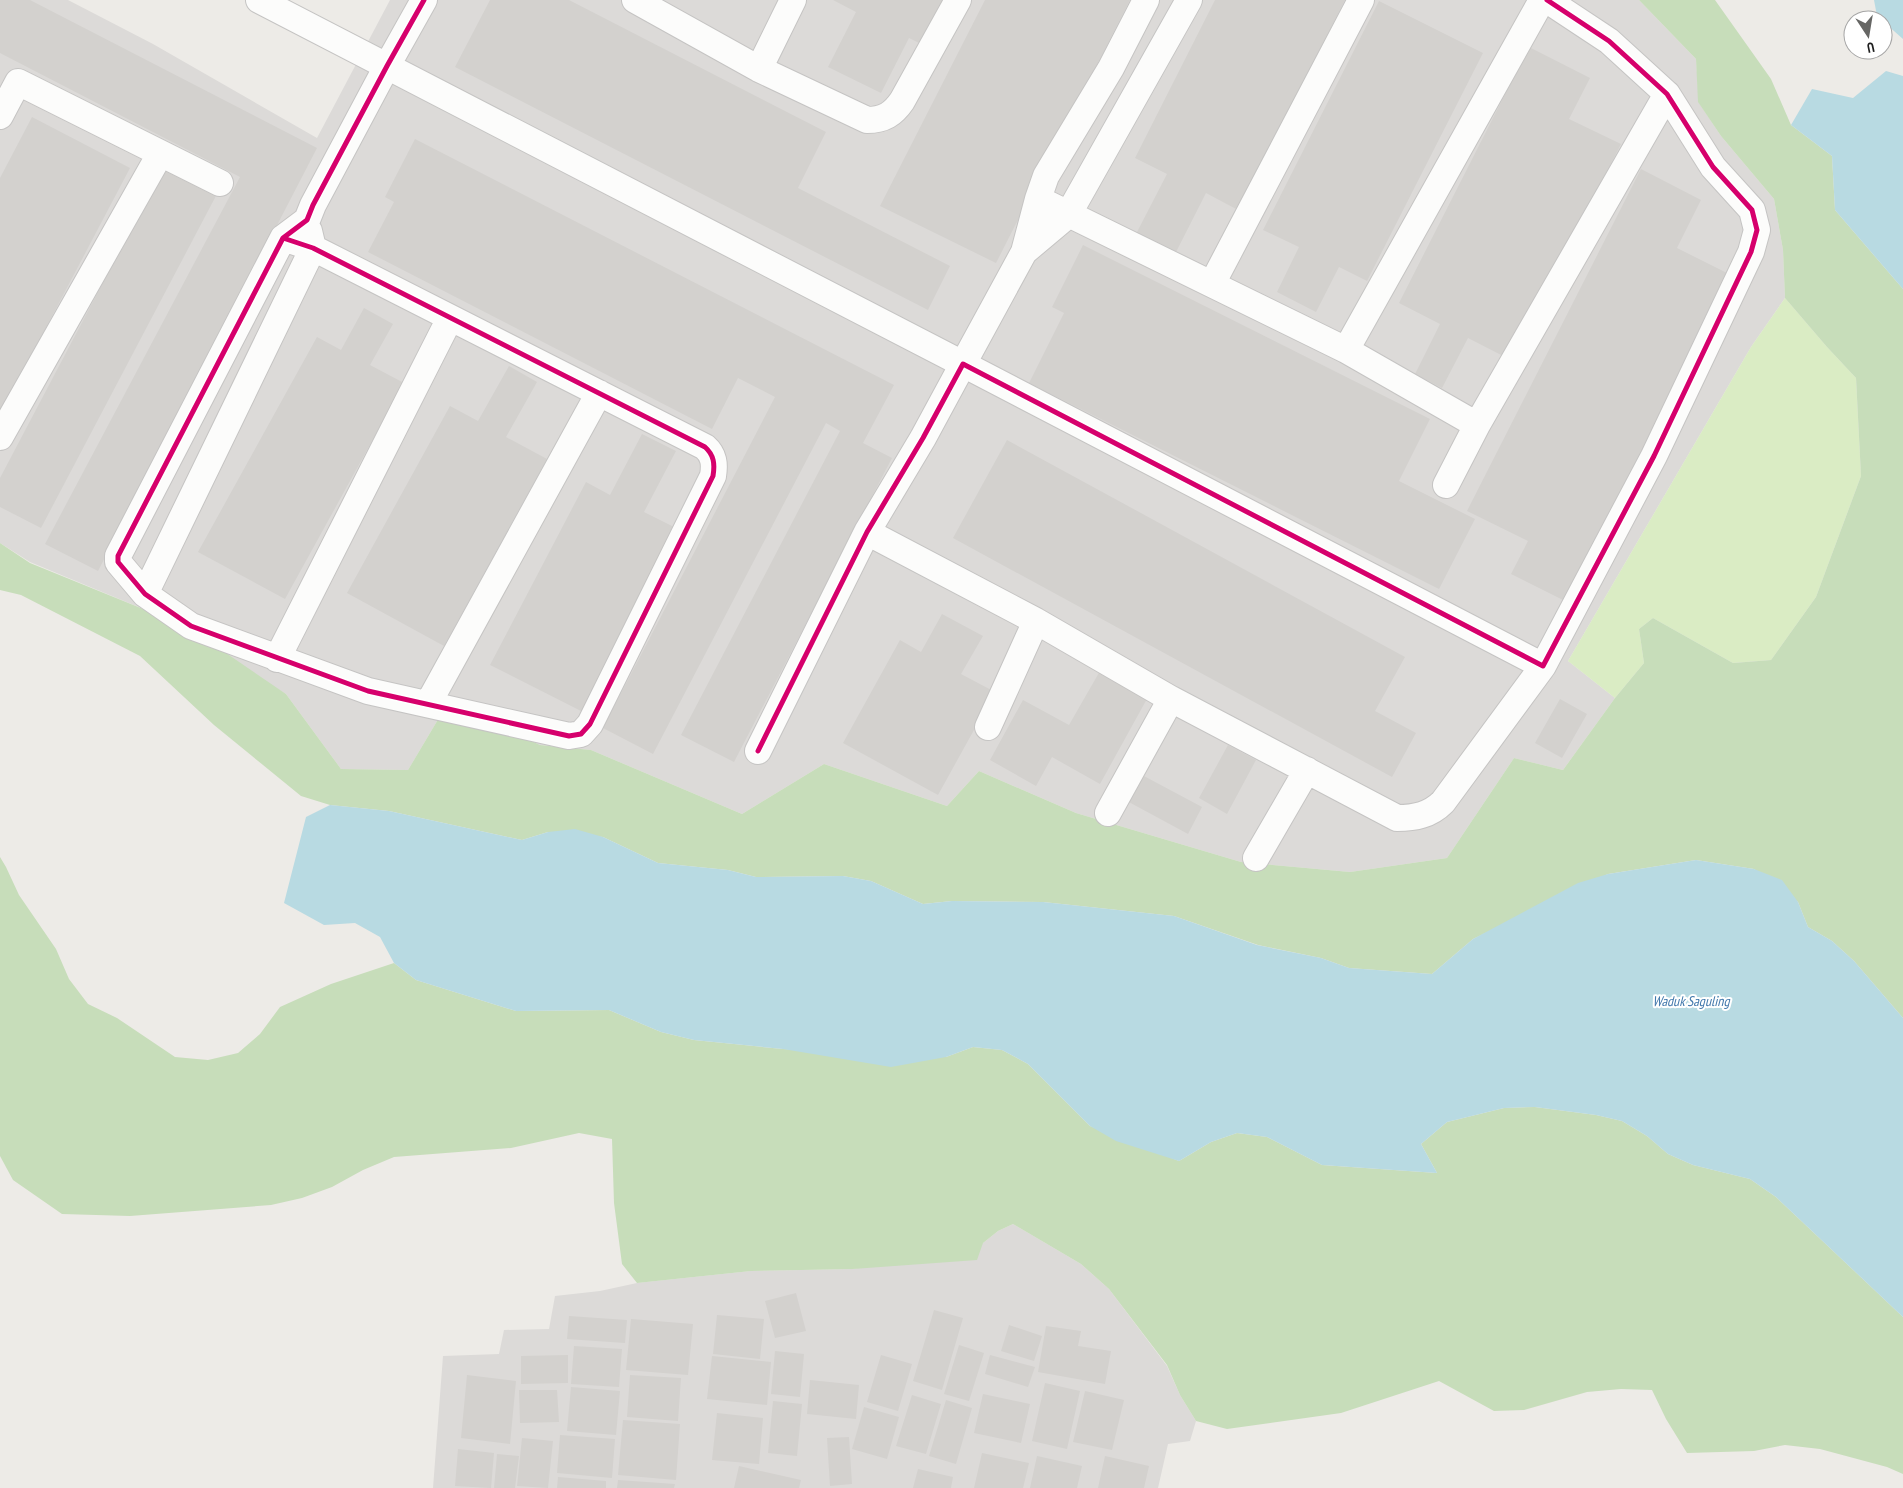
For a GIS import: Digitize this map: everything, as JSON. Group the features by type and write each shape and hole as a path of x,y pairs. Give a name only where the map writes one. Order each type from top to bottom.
{"street":[{"path":"259,0 1543,666"},
{"path":"283,238 313,248 705,447 710,452 714,467 713,476 590,724 581,734 569,736 368,691 277,659 191,626 145,594 118,562 118,556 283,238 307,220 313,205 386,66 424,0"},
{"path":"635,0 759,69 867,120 879,120 896,110 958,0"},
{"path":"759,69 794,0"},
{"path":"758,751 867,532 923,438 1024,252 1046,176 1111,68 1146,0"},
{"path":"1024,252 1068,215 1189,0"},
{"path":"1212,284 1361,0"},
{"path":"1346,350 1542,0"},
{"path":"867,532 1036,621 1171,699 1397,818 1411,818 1434,810 1443,802 1543,666 1654,456 1751,252 1757,230 1752,210 1713,167 1667,94 1609,41 1547,0"},
{"path":"0,116 9,78 220,183"},
{"path":"1446,484 1477,425 1667,94"},
{"path":"0,437 160,154"},
{"path":"1038,199 1346,350 1477,425"},
{"path":"145,594 313,248 307,220"},
{"path":"277,659 450,318"},
{"path":"428,704 599,393"},
{"path":"988,727 1036,621"},
{"path":"1108,813 1171,699"},
{"path":"1256,858 1307,770"}],"shaded area":[{"path":"0,0 68,0 153,44 317,138 390,0 1639,0 1696,59 1699,103 1721,136 1774,199 1783,250 1785,298 1751,347 1568,661 1615,698 1563,770 1514,758 1447,858 1350,872 1241,862 1076,813 979,771 947,806 824,764 742,814 591,750 540,745 449,701 408,770 341,769 286,694 153,613 30,562 0,543"},
{"path":"1013,1224 1081,1264 1109,1289 1167,1366 1180,1395 1196,1421 1190,1441 1168,1444 1158,1488 433,1488 443,1356 499,1354 504,1330 549,1329 555,1296 600,1291 637,1283 751,1271 853,1269 983,1243 998,1231"}],"green space":[{"path":"1639,0 1715,0 1771,79 1791,125 1832,156 1835,210 1903,289 1903,1018 1854,961 1832,941 1808,927 1798,902 1754,869 1696,860 1608,874 1473,939 1432,974 1349,968 1321,958 1258,945 1174,916 1043,902 952,901 923,904 871,881 843,876 756,877 728,870 658,863 603,837 548,832 522,840 389,811 330,805 301,796 214,725 140,656 21,595 0,590 0,543 30,563 153,613 223,651 286,694 341,769 408,770 449,701 540,745 591,750 742,814 824,764 947,806 979,771 1076,813 1241,862 1350,872 1447,858 1514,758 1563,770 1615,698 1644,663 1639,629 1653,618 1733,663 1771,660 1816,597 1861,476 1856,378 1785,298 1783,250 1774,199 1721,136 1698,102 1696,59"},
{"path":"1785,298 1856,378 1861,476 1816,597 1771,660 1733,663 1653,618 1639,629 1644,663 1615,698 1568,661 1751,347"},
{"path":"0,857 19,895 56,949 69,979 88,1004 117,1018 175,1057 208,1060 238,1053 260,1034 280,1007 331,984 394,963 416,980 516,1011 609,1010 661,1032 694,1040 783,1049 946,1057 973,1047 1002,1050 1028,1064 1090,1126 1179,1161 1211,1142 1237,1133 1267,1137 1322,1165 1437,1173 1421,1144 1447,1122 1504,1108 1535,1107 1596,1115 1622,1121 1647,1136 1668,1154 1693,1165 1750,1179 1776,1197 1903,1317 1903,1474 1887,1467 1820,1449 1785,1445 1754,1451 1687,1453 1666,1419 1652,1390 1621,1389 1587,1392 1524,1410 1494,1411 1439,1381 1341,1413 1227,1429 1196,1421 1180,1395 1167,1365 1109,1289 1081,1264 1013,1224 998,1231 983,1243 977,1260 853,1269 751,1271 637,1283 622,1264 614,1203 612,1139 579,1133 511,1148 394,1157 363,1170 332,1187 302,1198 271,1205 130,1216 62,1214 13,1180 0,1156"}],"water":[{"path":"1874,0 1903,0 1903,39 1893,30 1893,10 1876,10"},
{"path":"1886,71 1903,76 1903,289 1835,210 1832,156 1791,125 1812,89 1853,98"},
{"name":"Waduk Saguling","path":"330,805 389,811 522,840 548,832 575,829 603,837 658,863 728,870 756,877 843,876 871,881 923,904 952,901 1043,902 1174,916 1257,945 1321,958 1349,968 1432,974 1473,939 1578,883 1608,874 1696,860 1754,869 1782,880 1798,902 1808,927 1832,941 1854,961 1903,1018 1903,1317 1776,1197 1750,1179 1693,1165 1668,1154 1647,1136 1622,1121 1596,1115 1535,1107 1504,1108 1447,1122 1421,1144 1437,1173 1322,1165 1267,1137 1237,1133 1211,1142 1179,1161 1116,1141 1090,1126 1028,1064 1002,1050 973,1047 946,1057 891,1067 783,1049 694,1040 661,1032 609,1010 516,1011 416,980 394,963 380,937 355,923 324,925 284,903 306,817"}],"building":[{"path":"0,0 30,0 317,148 98,571 45,544 240,177 0,53"},
{"path":"490,0 569,0 826,132 798,188 950,266 928,310 455,67"},
{"path":"833,0 953,0 929,48 909,38 881,93 828,67 856,12"},
{"path":"985,0 1130,0 996,263 880,206"},
{"path":"1215,0 1345,0 1238,210 1206,193 1175,254 1136,234 1167,174 1135,158"},
{"path":"1379,1 1483,53 1367,281 1339,267 1316,312 1277,292 1299,247 1263,230"},
{"path":"1529,47 1590,78 1569,119 1621,144 1511,360 1468,338 1442,388 1415,374 1440,324 1399,303"},
{"path":"32,117 130,168 0,415 0,178"},
{"path":"415,139 894,385 863,443 892,458 734,762 681,735 840,431 826,423 653,754 603,728 775,397 738,378 712,429 368,252 394,202 385,197"},
{"path":"165,165 218,192 41,528 0,507 0,478"},
{"path":"1641,169 1701,200 1677,248 1733,276 1567,602 1511,574 1528,541 1467,511"},
{"path":"1083,245 1430,419 1399,481 1475,519 1439,589 1029,383 1064,313 1052,307"},
{"path":"364,308 393,324 370,365 404,383 285,599 198,552 317,337 341,350"},
{"path":"509,366 537,382 506,437 547,459 444,646 347,593 450,406 478,421"},
{"path":"642,434 676,451 644,512 678,529 583,712 490,665 586,482 610,495"},
{"path":"1007,440 1405,657 1375,711 1416,733 1392,777 953,538"},
{"path":"942,614 983,636 961,674 995,692 938,795 843,743 900,640 921,652"},
{"path":"1100,671 1148,697 1100,784 1052,757 1036,786 990,760 1023,700 1069,725"},
{"path":"1560,699 1587,714 1562,758 1535,743"},
{"path":"1228,745 1256,760 1227,814 1199,798"},
{"path":"1142,775 1202,807 1188,834 1127,801"},
{"path":"796,1293 806,1331 775,1338 765,1301"},
{"path":"934,1310 963,1318 942,1390 913,1381"},
{"path":"717,1315 764,1319 760,1359 713,1354"},
{"path":"569,1316 627,1320 625,1343 567,1339"},
{"path":"631,1319 693,1324 688,1375 626,1370"},
{"path":"1009,1325 1042,1336 1034,1361 1001,1351"},
{"path":"1046,1326 1081,1331 1078,1346 1111,1351 1105,1384 1038,1372"},
{"path":"959,1345 984,1353 969,1401 944,1394"},
{"path":"574,1346 622,1349 619,1387 571,1384"},
{"path":"775,1351 804,1354 800,1397 771,1394"},
{"path":"568,1355 568,1383 521,1384 521,1356"},
{"path":"881,1355 912,1364 898,1411 867,1402"},
{"path":"990,1355 1035,1367 1028,1387 985,1374"},
{"path":"712,1356 771,1362 767,1405 707,1399"},
{"path":"467,1375 516,1381 510,1444 461,1438"},
{"path":"630,1375 681,1378 678,1421 627,1417"},
{"path":"810,1380 859,1385 856,1419 807,1414"},
{"path":"1045,1383 1080,1391 1067,1449 1032,1441"},
{"path":"571,1387 620,1391 616,1435 567,1431"},
{"path":"519,1390 557,1390 559,1422 520,1423"},
{"path":"1085,1391 1124,1400 1112,1450 1073,1442"},
{"path":"983,1394 1030,1404 1021,1443 974,1433"},
{"path":"912,1395 941,1404 926,1454 896,1446"},
{"path":"946,1400 972,1408 956,1464 929,1456"},
{"path":"773,1401 802,1404 797,1456 768,1453"},
{"path":"864,1407 899,1417 887,1459 852,1449"},
{"path":"717,1413 763,1418 759,1464 712,1460"},
{"path":"623,1420 680,1424 676,1480 618,1475"},
{"path":"560,1435 615,1439 612,1478 557,1473"},
{"path":"849,1437 852,1484 830,1486 827,1438"},
{"path":"522,1438 553,1441 548,1488 517,1486"},
{"path":"458,1449 494,1453 491,1488 455,1486"},
{"path":"982,1453 1029,1463 1023,1488 974,1488"},
{"path":"497,1454 519,1456 515,1488 494,1488"},
{"path":"1037,1456 1082,1466 1077,1488 1030,1488"},
{"path":"1105,1456 1149,1466 1144,1488 1098,1488"},
{"path":"739,1466 801,1480 799,1488 734,1488"},
{"path":"918,1469 953,1477 951,1488 913,1488"},
{"path":"558,1477 606,1481 606,1488 557,1488"},
{"path":"618,1480 675,1484 674,1488 617,1488"}],"cycle path":[{"path":"283,238 313,248 705,447 710,453 714,464 713,476 590,724 581,734 569,736 368,691 191,626 145,594 118,562 118,556 283,238 307,220 313,205 424,0"},
{"path":"758,751 867,532 923,438 963,364 1543,666 1654,456 1751,252 1757,230 1752,210 1713,167 1667,94 1609,41 1547,0"}]}
